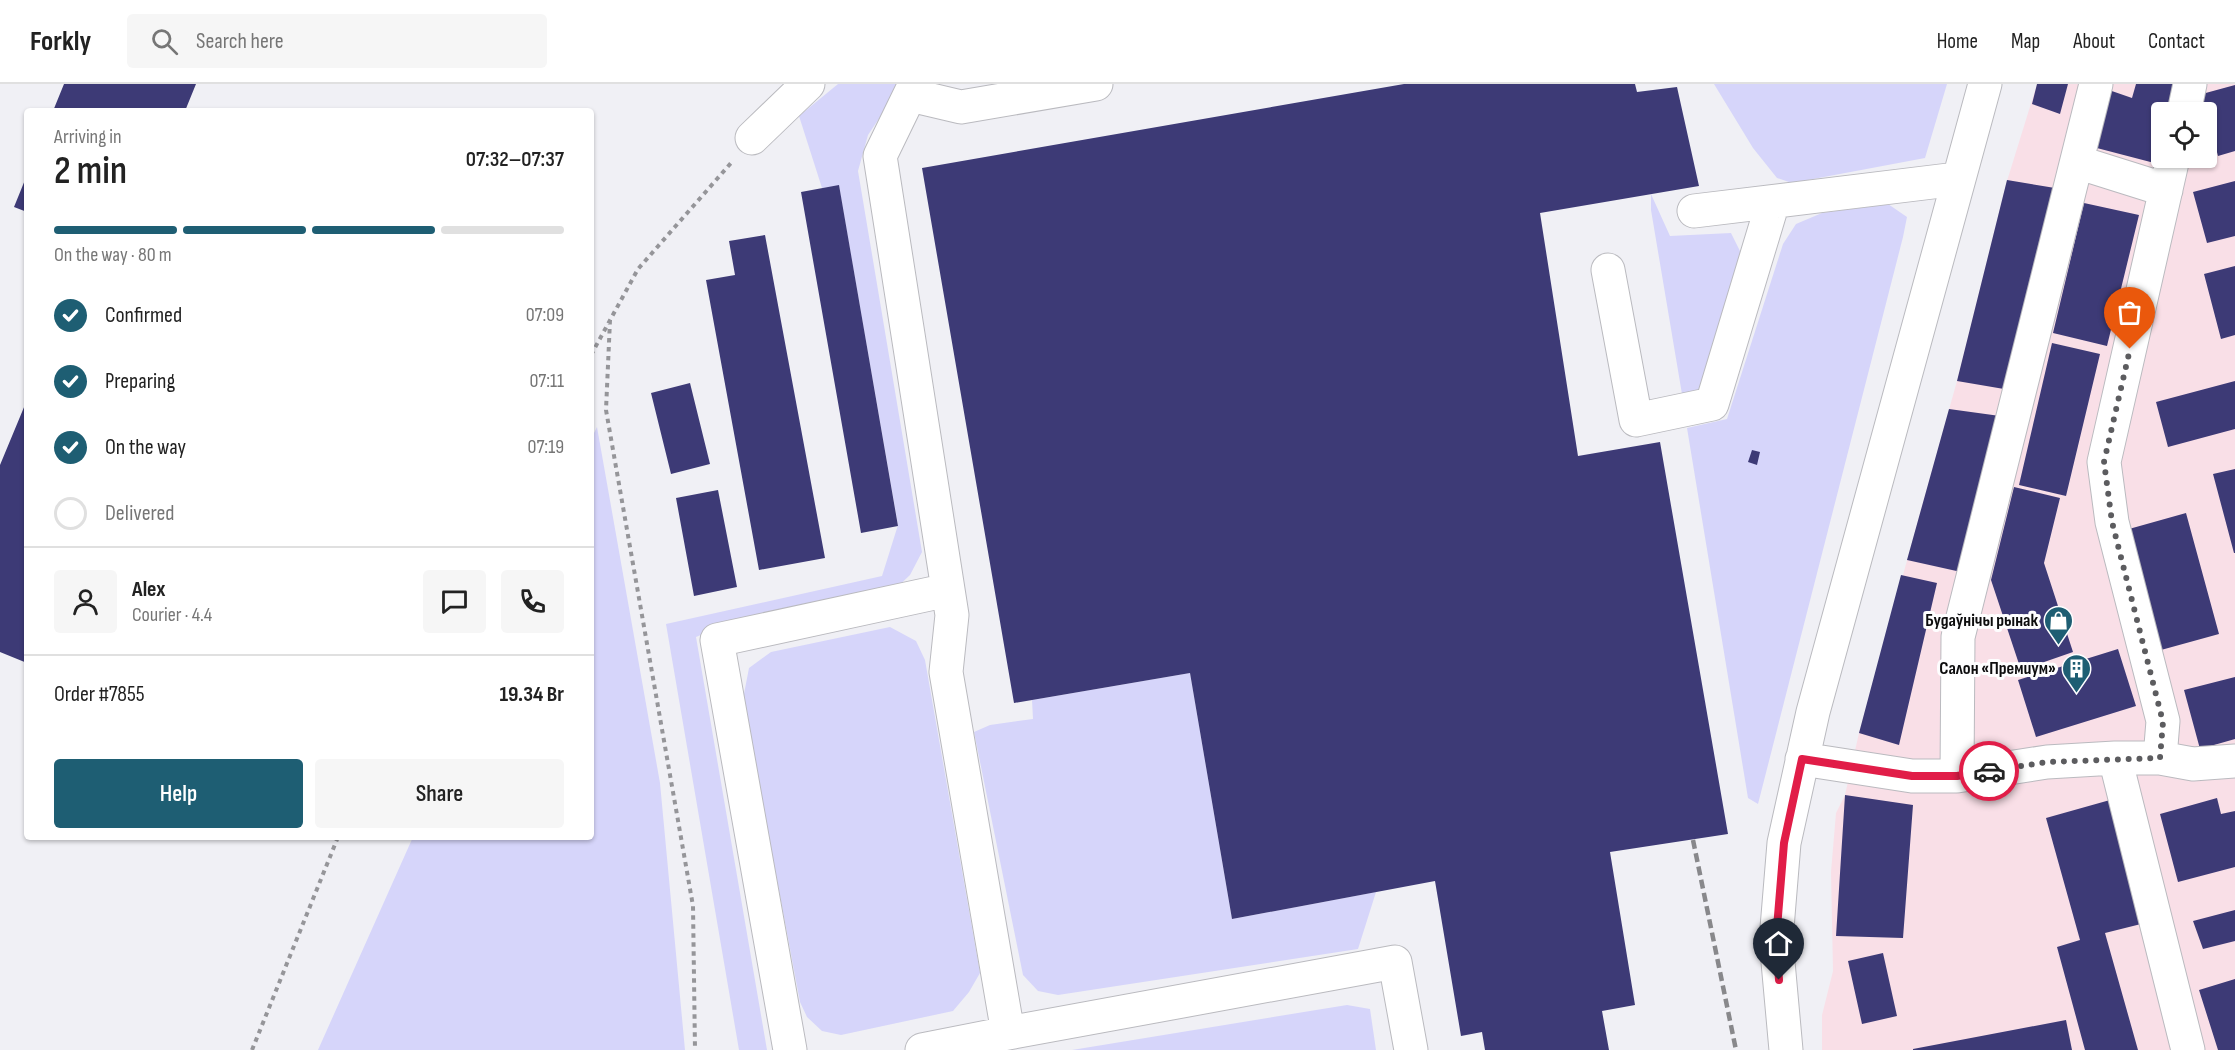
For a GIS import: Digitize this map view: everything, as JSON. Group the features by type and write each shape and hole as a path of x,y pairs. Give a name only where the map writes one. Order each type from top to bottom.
{"lane":[{"path":"752,138 808,84"},
{"path":"1008,1033 946,672 952,615 880,156 912,89 961,107 1096,84"},
{"path":"1785,1050 1776,940 1784,843 1816,701 1985,84"},
{"path":"1957,776 1958,637 2096,84"},
{"path":"2186,102 2190,84"},
{"path":"2077,162 2166,190"},
{"path":"2160,758 2163,722 2112,522 2104,462 2172,168"},
{"path":"1694,211 1958,179"},
{"path":"1608,270 1636,420 1712,404 1773,202"},
{"path":"790,1050 717,640 948,590"},
{"path":"1802,759 1912,776 1957,776 2047,762 2115,758 2160,758 2193,764 2235,761"},
{"path":"2115,758 2188,1050"},
{"path":"922,1050 1395,962 1411,1050"}],"path":[{"path":"594,349 638,269 752,138"},
{"path":"610,320 606,410 693,906 694,1050"},
{"path":"252,1050 337,840"}],"shaded area":[{"path":"838,84 897,84 892,99 868,135 858,171 922,552 910,575 893,591 710,631 696,637 767,1050 739,1050 666,624 882,576 898,525 839,186 822,188 799,116"},
{"path":"1714,84 1947,84 1925,158 1792,183 1777,178 1753,148"},
{"name":"Будаўнічы рынак","path":"2037,84 2235,84 2235,1050 1822,1050 1822,1015 1833,971 1831,872 1836,813 1845,795 1859,733 1957,381 2007,181"},
{"path":"1651,194 1670,236 1731,233 1743,257 1701,393 1683,400 1651,210"},
{"path":"1888,204 1907,217 1903,237 1758,804 1748,798 1687,428 1727,419 1783,244 1796,224 1822,213"},
{"path":"597,427 660,783 685,1050 318,1050 412,840 594,840 594,433"},
{"path":"890,627 916,641 925,660 980,973 969,992 953,1011 841,1035 822,1031 807,1017 800,1002 743,699 749,668 771,652"},
{"path":"1190,673 1232,919 1376,892 1358,949 1058,995 1038,991 1023,975 974,732 990,725 1033,719 1032,700"},
{"path":"1347,1005 1370,1009 1376,1050 1072,1050"}],"building":[{"path":"64,84 196,84 186,108 54,108"},
{"path":"1404,84 1635,84 1637,92 1677,87 1699,186 1540,213 1578,456 1660,442 1728,834 1610,852 1635,1005 1602,1011 1609,1050 1485,1050 1482,1032 1461,1036 1435,881 1232,919 1190,673 1014,703 922,168"},
{"path":"2037,84 2068,84 2060,114 2032,104"},
{"path":"2136,84 2182,84 2178,102 2151,102 2151,162 2093,147 2106,89 2132,98"},
{"path":"2235,85 2235,151 2218,156 2217,102 2204,102 2202,94"},
{"path":"2007,180 2055,188 2004,389 1957,381"},
{"path":"2235,181 2235,236 2207,243 2193,192"},
{"path":"24,182 24,211 14,207"},
{"path":"839,185 898,526 861,533 801,192"},
{"path":"2084,203 2139,215 2107,346 2053,333"},
{"path":"765,235 825,558 759,570 706,280 735,275 729,241"},
{"path":"2235,266 2235,335 2221,339 2204,274"},
{"path":"2052,343 2100,354 2066,496 2019,485"},
{"path":"2235,381 2235,429 2168,447 2156,402"},
{"path":"690,383 710,464 671,474 651,393"},
{"path":"24,407 24,662 0,652 0,465"},
{"path":"1949,409 2000,416 1961,572 1907,560"},
{"path":"1752,450 1760,452 1757,465 1748,462"},
{"path":"2235,469 2235,553 2234,553 2213,474"},
{"path":"2014,487 2060,498 2044,563 2073,652 2021,670 1991,580"},
{"path":"718,490 737,587 694,596 676,498"},
{"path":"2186,513 2219,634 2161,650 2129,529"},
{"path":"1901,575 1937,583 1899,745 1859,733"},
{"name":"Салон «Премиум»","path":"2118,649 2136,706 2036,737 2018,680"},
{"path":"2235,677 2235,739 2200,749 2184,690"},
{"path":"1845,795 1913,805 1903,938 1836,936"},
{"path":"2217,798 2221,814 2235,811 2235,867 2178,882 2160,814"},
{"path":"2110,800 2145,923 2105,933 2138,1050 2085,1050 2057,947 2080,940 2046,818"},
{"path":"2235,910 2235,941 2203,949 2193,921"},
{"path":"1883,953 1897,1016 1862,1024 1848,961"},
{"path":"2235,979 2235,1050 2218,1050 2199,990"},
{"path":"2066,1020 2072,1050 1913,1050 1913,1049"}],"railway":[{"path":"1693,840 1736,1050"}],"way so far":[{"path":"1989,771 2047,762 2160,758 2163,722 2112,522 2104,462 2130,349"}],"place":[{"name":"Будаўнічы рынак","path":"2059,646"},
{"name":"Салон «Премиум»","path":"2077,694"}],"route":[{"path":"1779,980 1776,940 1784,843 1802,759 1912,776 1957,776 1989,771"}]}
